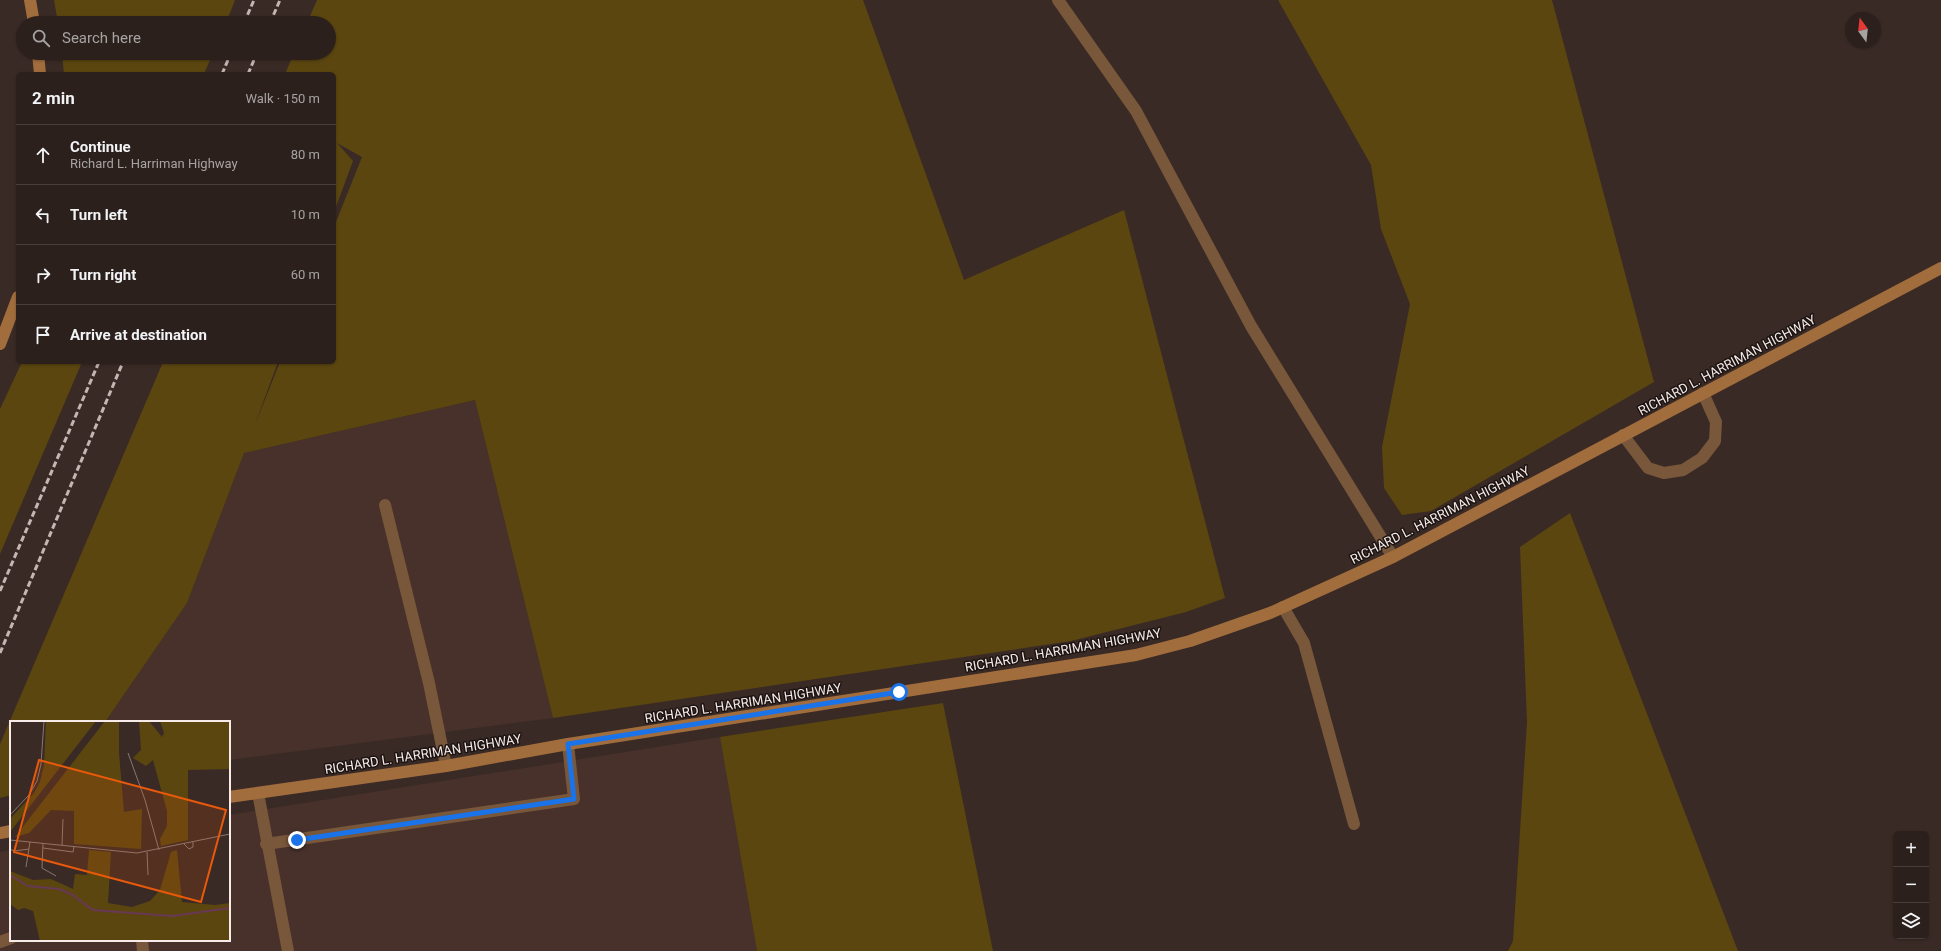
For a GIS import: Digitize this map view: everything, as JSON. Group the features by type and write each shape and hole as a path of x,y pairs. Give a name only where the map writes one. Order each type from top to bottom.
{"street":[{"path":"30,0 33,16"},
{"path":"39,60 40,72"},
{"name":"RICHARD L. HARRIMAN HIGHWAY","path":"230,797 446,766 568,744 1136,655 1190,641 1283,607 1393,557 1703,392 1941,268"},
{"path":"0,344 16,302"},
{"path":"0,833 10,831"}],"lane":[{"path":"1058,0 1136,111 1251,326 1393,557"},
{"path":"1623,435 1648,468 1664,473 1683,470 1702,458 1715,441 1716,422 1703,392"},
{"path":"385,505 429,683 446,766"},
{"path":"1283,607 1304,643 1354,824"},
{"path":"266,844 574,799 568,744"},
{"path":"258,793 266,844 288,951"},
{"path":"0,942 10,938"},
{"path":"142,941 143,951"}],"shaded area":[{"path":"54,0 235,0 229,16 57,16"},
{"path":"317,0 863,0 964,280 1124,210 1225,598 1186,612 1071,641 553,718 475,400 244,453 187,603 106,721 10,721 10,795 0,798 0,744 162,364 277,364 254,427 279,364 336,364 336,222 362,157 337,143 353,161 336,207 336,72 286,72 291,60 336,60 336,16 310,16"},
{"path":"1278,0 1552,0 1654,382 1431,511 1402,515 1384,488 1382,447 1410,304 1381,229 1371,165"},
{"path":"63,60 210,60 205,72 64,72"},
{"path":"21,364 81,364 0,554 0,409"},
{"path":"475,400 553,718 230,760 230,721 106,721 187,603 244,453"},
{"path":"1570,513 1738,951 1508,951 1513,941 1527,722 1520,547"},
{"path":"943,703 993,951 757,951 720,737"},
{"path":"720,737 757,951 0,951 0,852 10,850 10,941 230,941 230,815"}],"railway":[{"path":"247,16 254,0"},
{"path":"273,16 280,0"},
{"path":"223,72 228,60"},
{"path":"249,72 254,60"},
{"path":"0,591 98,364"},
{"path":"0,653 122,364"}],"route":[{"path":"297,840 574,799 568,744 899,692"}]}
